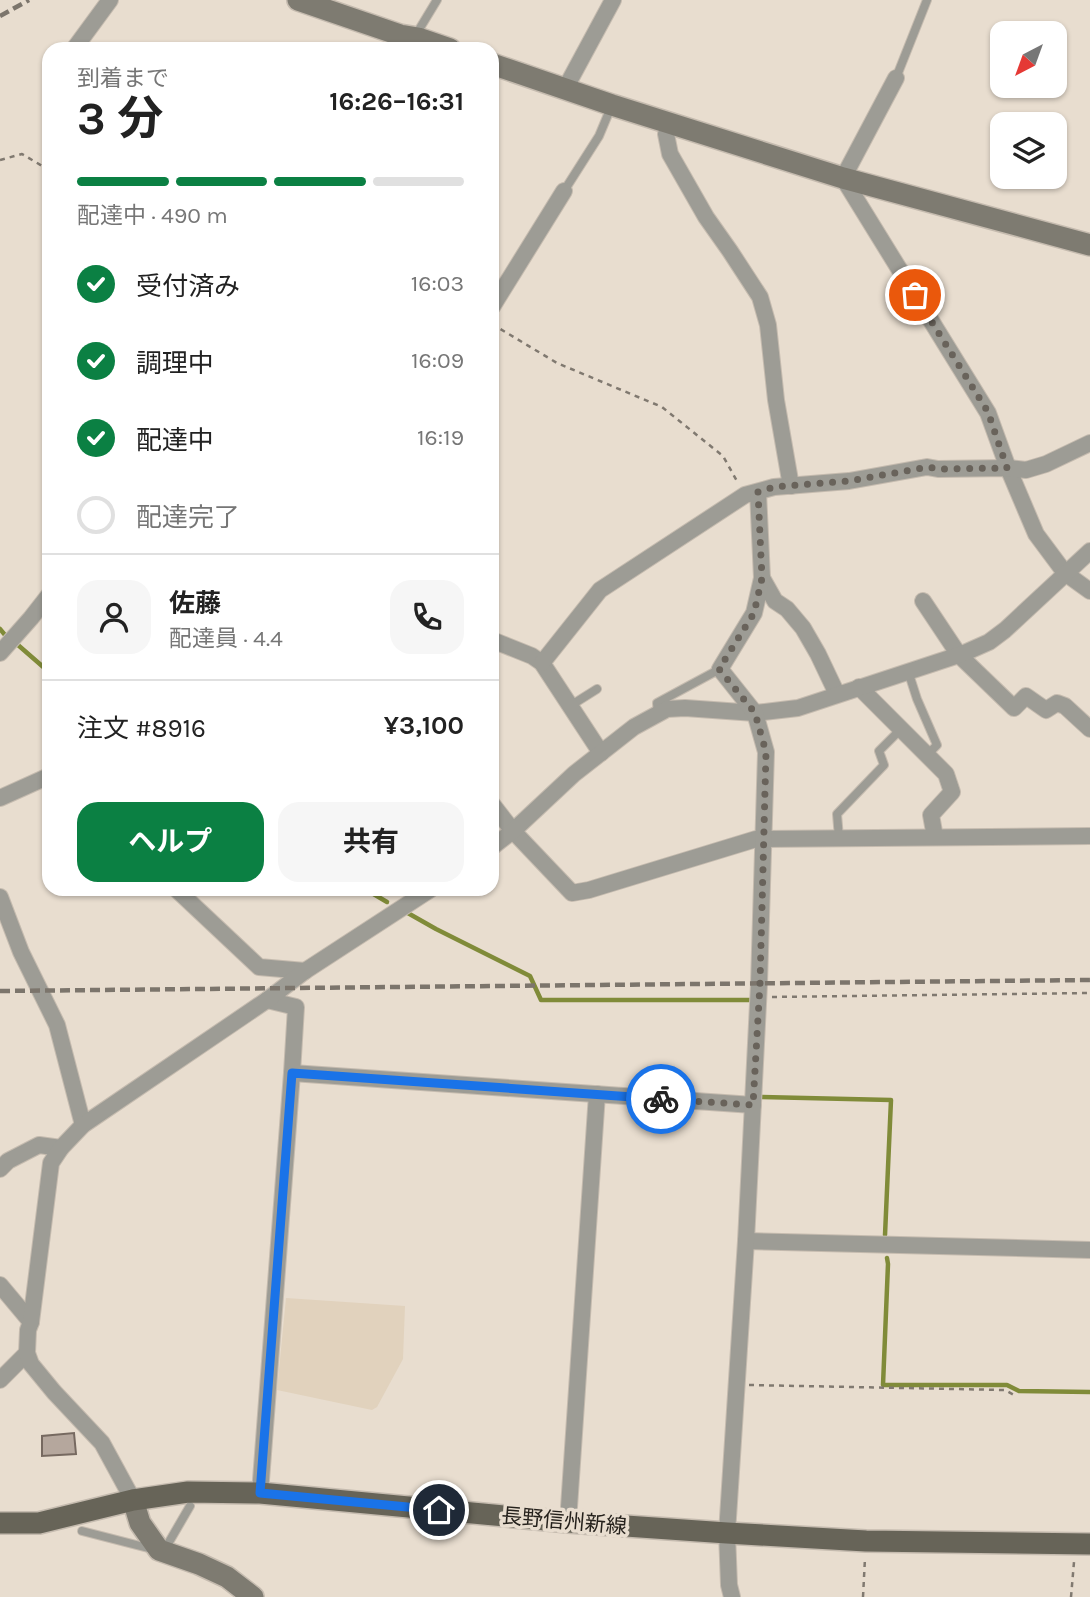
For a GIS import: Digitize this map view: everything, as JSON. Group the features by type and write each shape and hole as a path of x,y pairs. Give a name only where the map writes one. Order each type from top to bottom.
{"main road":[{"name":"長野信州新線","path":"0,1523 39,1523 134,1500 188,1492 260,1493 568,1522 727,1533 866,1541 1082,1544"}],"street":[{"path":"79,42 110,0"},
{"path":"298,0 403,41"},
{"path":"565,89 613,0"},
{"path":"499,66 843,178 1090,245"},
{"path":"843,178 896,78"},
{"path":"672,122 666,134 670,154 706,217 760,297 768,325 776,400 791,486"},
{"path":"843,178 988,412 1007,468 1036,534 1065,573 1090,591"},
{"path":"499,296 564,191"},
{"path":"542,663 600,590 752,493 774,487 849,481 928,467 1026,470 1046,464 1090,443"},
{"path":"732,1597 727,1533 759,997 766,752 755,713 719,669 754,613 762,578 752,493"},
{"path":"499,842 574,774 634,727 667,709 755,713 798,708 958,655 989,642 1005,630 1090,551"},
{"path":"762,578 775,601 787,609 803,628 837,694"},
{"path":"922,601 958,655 1014,708 1026,696 1046,710 1057,703 1065,706 1090,729"},
{"path":"0,653 42,604"},
{"path":"499,643 542,663 601,753"},
{"path":"859,687 946,774 952,792 931,815 935,837"},
{"path":"0,798 42,779"},
{"path":"499,813 572,893 764,838 1090,836"},
{"path":"183,896 259,967 305,971"},
{"path":"253,1597 227,1577 161,1551 140,1523 134,1500 102,1443 31,1364 27,1353 28,1330 51,1163 83,1125 267,1000 305,971 420,896"},
{"path":"0,897 21,951 57,1025 83,1125"},
{"path":"260,1493 296,1007 267,1000"},
{"path":"292,1073 753,1105"},
{"path":"568,1522 597,1094"},
{"path":"0,1169 8,1161 39,1145 61,1149"},
{"path":"746,1241 1090,1250"},
{"path":"0,1285 30,1322"},
{"path":"0,1380 27,1353"}],"lane":[{"path":"403,41 420,28 437,0"},
{"path":"896,78 927,0"},
{"path":"564,191 599,136 612,105"},
{"path":"658,714 657,703 719,669"},
{"path":"908,671 937,745 927,755"},
{"path":"570,706 597,689"},
{"path":"839,838 837,814 884,765 879,751 901,729"},
{"path":"82,1531 161,1551 190,1506"}],"path":[{"path":"0,160 22,155 42,166"},
{"path":"499,328 557,363 662,407 723,456 752,493"},
{"path":"759,997 1090,993"},
{"path":"737,1385 1005,1390 1014,1395"},
{"path":"863,1597 866,1541"},
{"path":"1072,1597 1082,1544"}],"shaded area":[{"path":"286,1298 405,1306 403,1359 377,1407 372,1410 277,1390"}],"building":[{"path":"74,1433 76,1454 42,1456 42,1436"}],"waterway":[{"path":"0,629 5,635"},
{"path":"18,645 42,666"},
{"path":"377,896 387,902"},
{"path":"406,912 530,976 541,1000 753,1001"},
{"path":"760,1097 891,1100 885,1235"},
{"path":"887,1258 883,1385 1007,1385 1019,1391 1090,1392"}],"railway":[{"path":"0,16 29,0"},
{"path":"0,991 1090,980"}],"way so far":[{"path":"661,1099 753,1105 760,984 766,752 755,713 719,669 754,613 762,578 758,492 774,487 849,481 928,467 1007,468 988,412 915,295"}],"route":[{"path":"439,1510 260,1493 292,1073 661,1099"}]}
